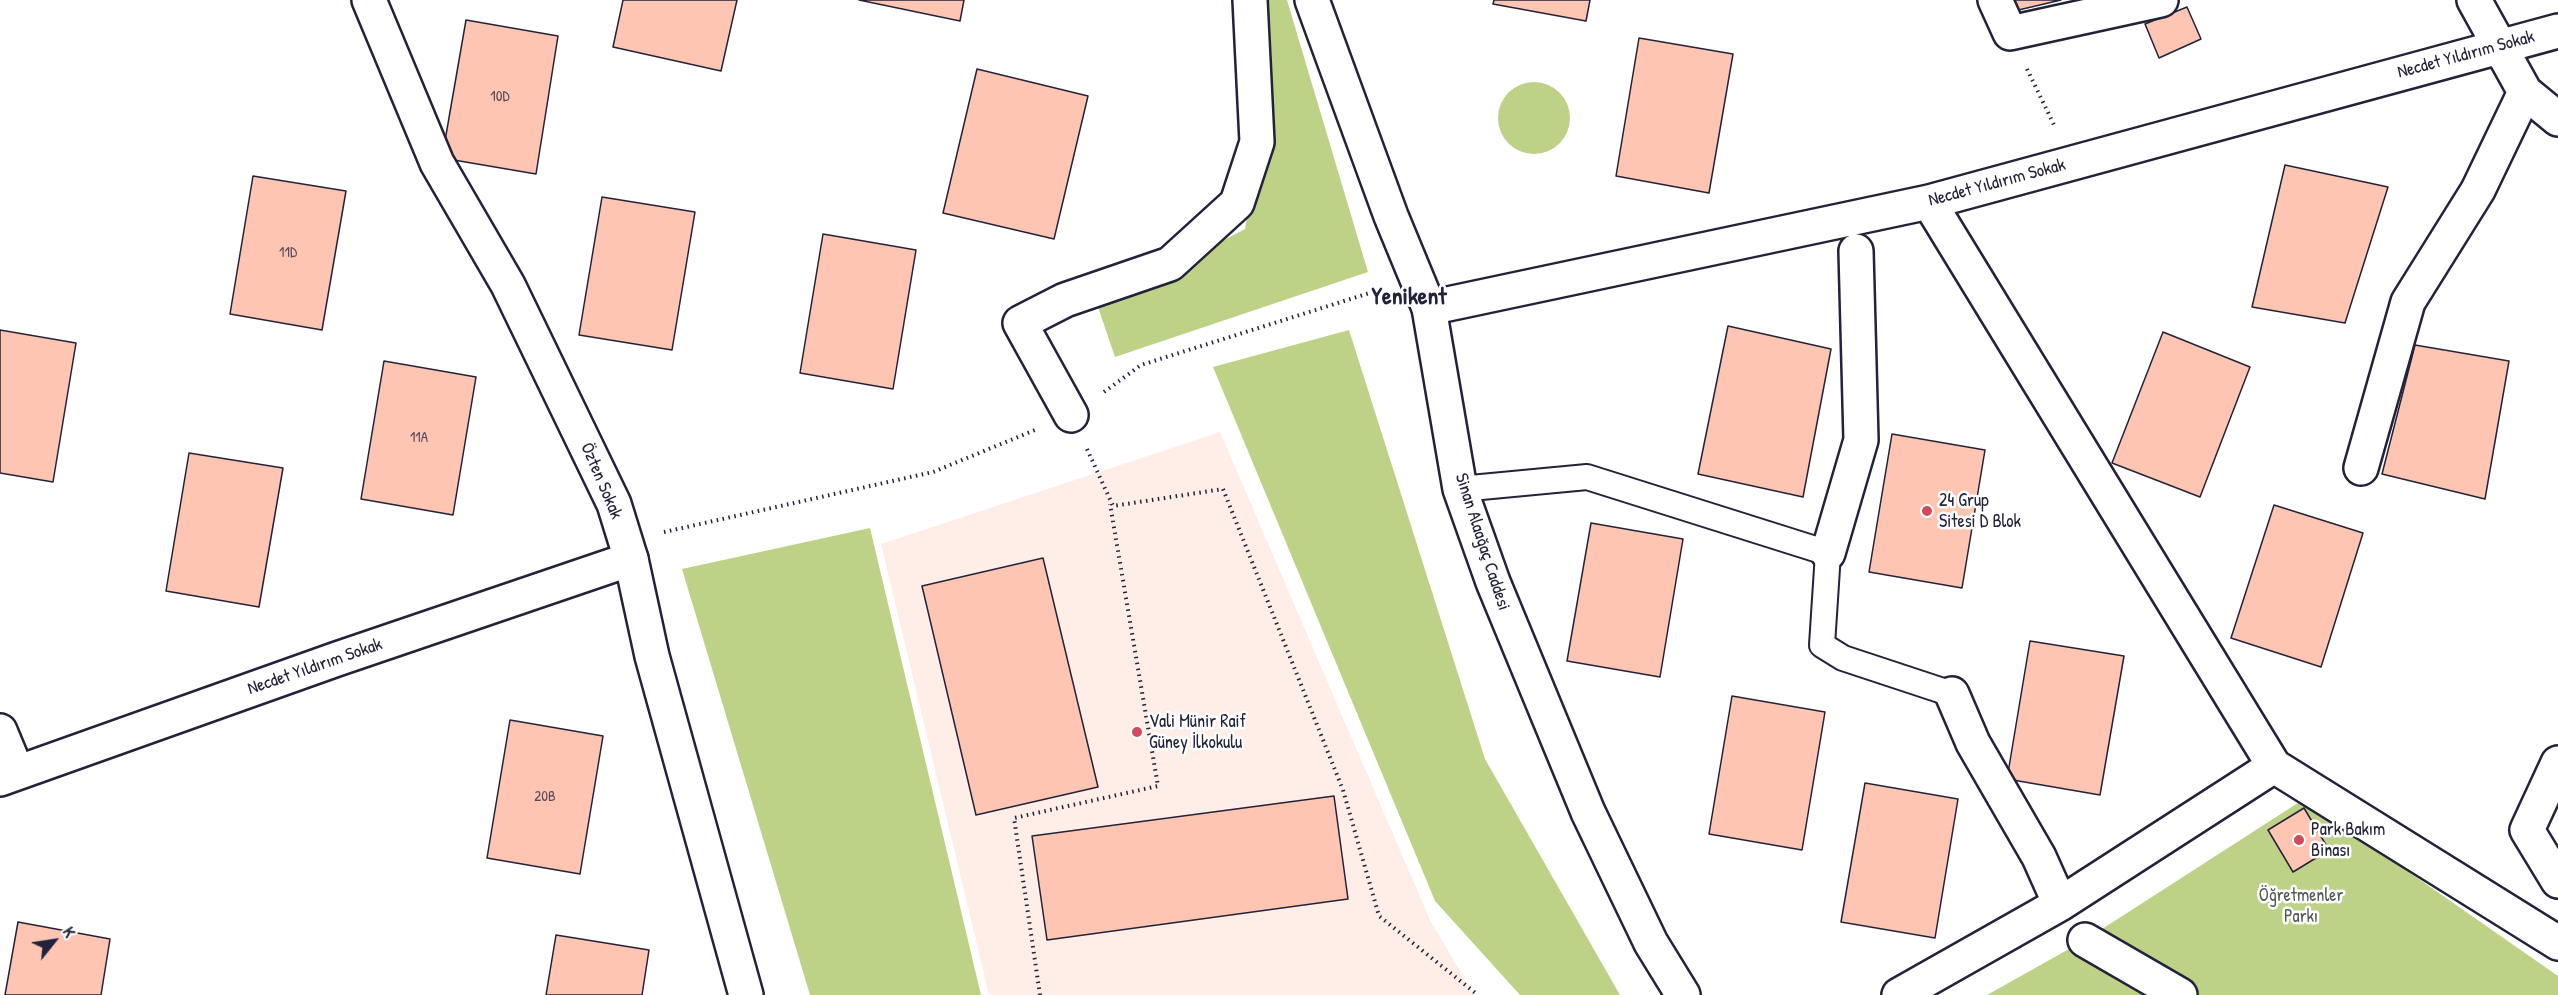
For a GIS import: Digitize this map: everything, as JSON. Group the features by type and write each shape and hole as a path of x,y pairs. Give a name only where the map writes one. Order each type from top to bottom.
{"street":[{"name":"Özten Sokak","path":"369,0 437,163 508,285 614,504 628,550 652,656 746,995"},
{"path":"1071,415 1020,323 1065,300 1170,264 1238,202 1257,142 1250,0"},
{"name":"Sinan Alaağaç Caddesi","path":"1312,0 1391,216 1429,308 1460,489 1493,582 1587,812 1651,943 1683,995"},
{"path":"1995,0 2010,33 2161,0"},
{"path":"2474,0 2525,92 2558,118"},
{"name":"Necdet Yıldırım Sokak","path":"1429,308 1929,202 2558,31"},
{"path":"2361,468 2408,302 2478,190 2525,92"},
{"path":"1929,202 2274,766 2558,943"},
{"path":"1828,553 1861,440 1856,251"},
{"name":"Necdet Yıldırım Sokak","path":"8,775 628,550"},
{"path":"1952,694 1973,743 2039,857 2060,904"},
{"path":"0,731 8,775"},
{"path":"2558,763 2527,830 2558,881"},
{"path":"1899,995 2060,904 2274,766"},
{"path":"2518,918 2558,890"},
{"path":"2085,940 2180,995"}],"lane":[{"path":"1460,489 1587,477 1828,553 1822,645 1843,658 1952,694"}],"path":[{"path":"2010,33 2056,127"},
{"path":"1141,365 1417,278"},
{"path":"1071,415 1113,506 1223,489 1343,790 1379,916 1478,995"},
{"path":"628,550 933,472"},
{"path":"1040,995 1014,818 1158,786 1109,497"}],"shaded area":[{"name":"Vali Münir Raif Güney İlkokulu","path":"1220,432 1430,920 1474,995 989,995 881,544"}],"green space":[{"path":"1269,0 1287,0 1368,272 1115,357 1098,307 1245,229 1270,90"},
{"path":"1534,82 1548,85 1560,92 1567,104 1570,118 1567,132 1560,144 1548,151 1534,154 1520,151 1508,144 1501,132 1498,118 1501,104 1508,92 1520,85"},
{"path":"1349,330 1485,759 1620,995 1520,995 1435,901 1213,367"},
{"path":"870,528 981,995 810,995 682,569"},
{"name":"Öğretmenler Parkı","path":"2304,799 2558,976 2558,995 1987,995 2085,940"}],"building":[{"path":"623,0 737,0 721,71 613,47"},
{"path":"859,0 964,0 960,21"},
{"path":"1494,0 1590,0 1586,21 1493,4"},
{"path":"2005,0 2061,0 2010,12"},
{"path":"2187,7 2201,39 2159,58 2145,24"},
{"path":"466,20 558,36 536,174 442,158"},
{"path":"1639,38 1733,54 1709,193 1616,176"},
{"path":"977,69 1088,96 1054,239 943,213"},
{"path":"2285,165 2388,187 2345,323 2252,307"},
{"path":"253,176 346,191 322,330 230,314"},
{"path":"602,197 695,212 672,350 579,335"},
{"path":"823,234 916,250 893,389 800,373"},
{"path":"1728,326 1831,349 1803,497 1698,474"},
{"path":"0,330 76,343 53,482 0,473"},
{"path":"2163,332 2250,367 2200,497 2112,463"},
{"path":"2415,345 2509,361 2485,499 2382,474"},
{"path":"384,361 476,377 453,515 361,499"},
{"name":"24 Grup Sitesi D Blok","path":"1892,434 1985,450 1962,588 1869,572"},
{"path":"189,453 283,468 259,607 166,591"},
{"path":"2274,505 2363,533 2321,667 2231,638"},
{"path":"1591,523 1683,539 1660,677 1567,661"},
{"path":"1043,558 1098,787 976,815 922,586"},
{"path":"2030,641 2124,656 2100,795 2007,779"},
{"path":"1732,696 1825,712 1802,850 1709,834"},
{"path":"510,720 603,736 580,874 487,858"},
{"path":"1865,783 1958,799 1935,938 1841,922"},
{"path":"1334,796 1348,899 1047,940 1032,836"},
{"name":"Park Bakım Binası","path":"2304,808 2329,850 2293,872 2268,830"},
{"path":"18,922 110,939 101,995 5,995"},
{"path":"556,935 649,950 642,995 546,995"}],"place":[{"name":"24 Grup Sitesi D Blok","path":"1927,511"},
{"name":"Vali Münir Raif Güney İlkokulu","path":"1137,732"},
{"name":"Park Bakım Binası","path":"2299,840"}],"district":[{"name":"Yenikent","path":"1409,298"}]}
